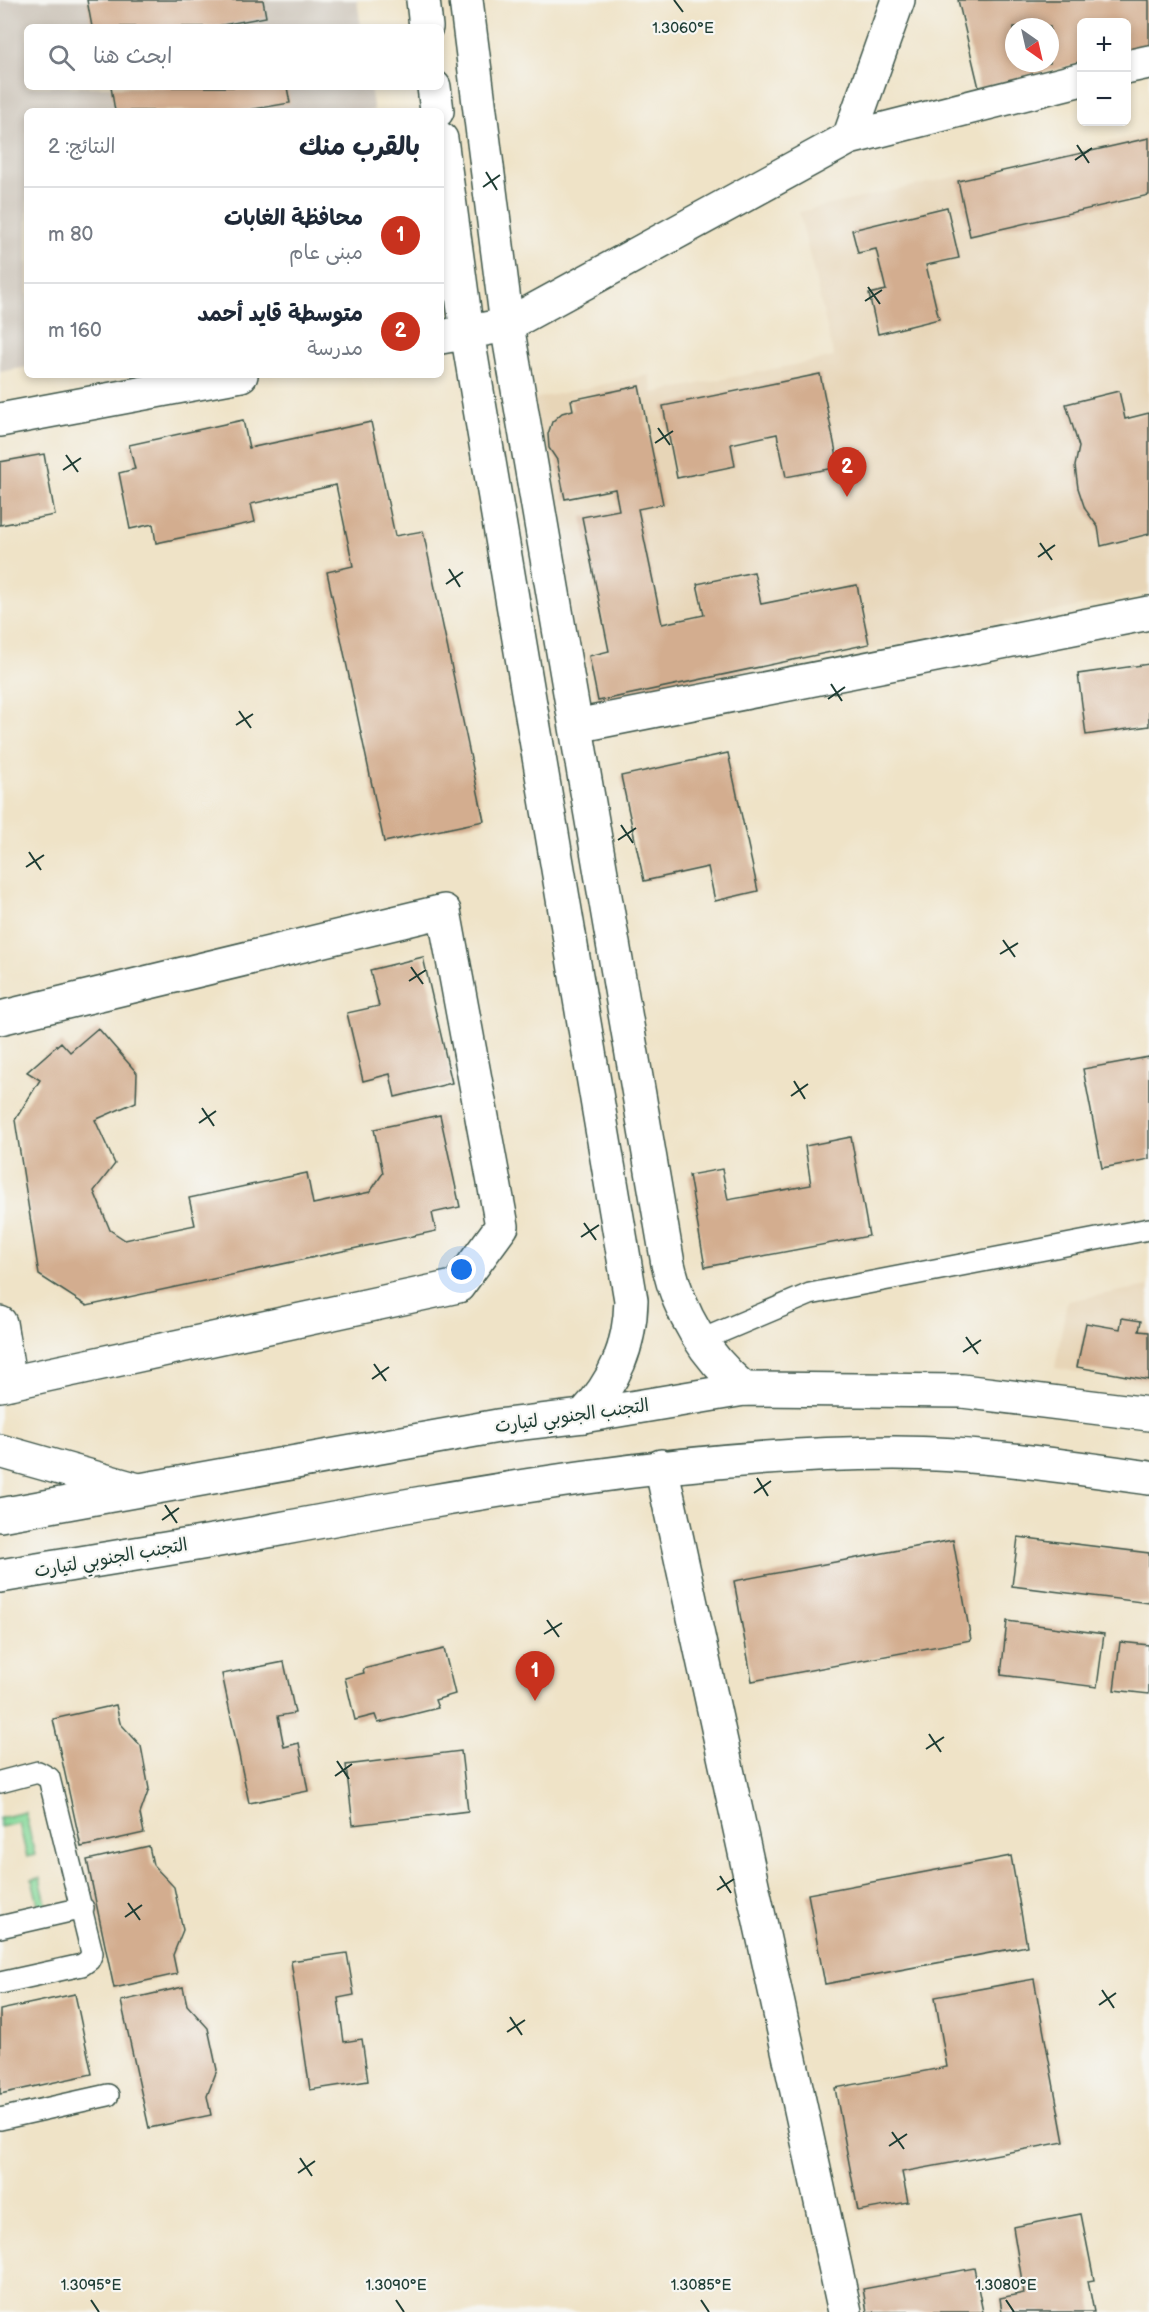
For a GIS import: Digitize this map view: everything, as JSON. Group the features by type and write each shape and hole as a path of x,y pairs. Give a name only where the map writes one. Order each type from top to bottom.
{"main road":[{"path":"423,0 426,24"},
{"path":"466,0 507,325 668,1264 679,1304 699,1341 727,1374 744,1389"},
{"path":"849,138 898,0"},
{"path":"1131,66 1149,62"},
{"path":"454,335 507,325 849,138 1077,80"},
{"path":"434,90 437,108"},
{"path":"444,184 454,335 632,1300 631,1322 620,1364 610,1383 583,1416"},
{"path":"0,420 225,378"},
{"path":"576,726 1149,613"},
{"path":"0,1018 444,911 502,1226 458,1286 5,1384 0,1323"},
{"name":"التجنب الجنوبي لتيارت","path":"0,1515 498,1426 583,1416 744,1389 962,1391 1149,1414"},
{"path":"0,1451 138,1490"},
{"name":"التجنب الجنوبي لتيارت","path":"0,1576 235,1537 409,1503 661,1467 757,1458 895,1454 997,1458 1149,1478"},
{"path":"661,1467 845,2312"}],"lane":[{"path":"699,1341 810,1294 1149,1230"},
{"path":"0,1782 38,1772 49,1778 92,1946 89,1960 82,1965 0,1983"},
{"path":"0,1927 83,1908"},
{"path":"0,2119 108,2095"}],"shaded area":[{"path":"0,0 357,0 361,24 24,24 24,90 370,90 374,108 24,108 24,368 0,372"},
{"path":"1149,133 1149,592 591,708 524,401 649,375 653,393 834,357 799,212"},
{"path":"1149,1286 1149,1385 1055,1368 1067,1301"}],"green space":[{"path":"25,1812 35,1855 27,1857 19,1823 0,1827 0,1818"},
{"path":"40,1878 51,1925 41,1917 32,1879"}],"building":[{"path":"87,0 263,0 266,17 228,24 91,24"},
{"path":"958,0 1149,0 1149,47 1131,52 1131,18 1077,18 1077,64 1059,69 1059,18 1005,18 1005,72 1045,72 979,88"},
{"path":"112,90 288,90 290,103 260,108 114,108"},
{"path":"1149,138 1149,195 970,236 958,181"},
{"path":"947,207 959,258 926,265 939,319 878,334 869,294 886,290 876,249 858,253 852,230"},
{"path":"820,374 839,467 786,477 777,434 731,444 735,466 677,478 663,406"},
{"path":"639,386 663,504 638,509 662,624 704,615 697,584 754,572 761,604 857,585 869,644 598,701 589,656 609,651 582,517 619,510 615,489 565,499 557,460 549,448 548,434 552,422 562,413 573,410 571,400"},
{"path":"1119,391 1125,419 1149,413 1149,534 1101,546 1098,527 1085,509 1078,488 1075,466 1079,447 1066,404"},
{"path":"243,420 249,448 371,422 395,536 423,531 484,821 384,842 327,572 353,566 336,485 251,504 255,522 156,543 153,524 130,529 119,473 135,469 129,445"},
{"path":"44,454 55,515 0,525 0,462"},
{"path":"1149,664 1149,726 1086,735 1078,674"},
{"path":"728,753 758,891 715,901 708,867 644,881 621,776"},
{"path":"423,957 452,1083 395,1097 390,1074 363,1081 347,1013 379,1006 370,970"},
{"path":"98,1028 137,1073 136,1102 95,1120 115,1164 94,1191 110,1230 125,1240 195,1225 189,1198 307,1173 313,1204 370,1192 383,1173 374,1129 440,1115 460,1207 432,1213 436,1231 87,1306 39,1275 15,1120 40,1080 27,1072 61,1042 70,1052"},
{"path":"1149,1057 1149,1159 1102,1168 1083,1069"},
{"path":"851,1137 869,1236 705,1267 689,1175 722,1169 728,1200 811,1185 805,1146"},
{"path":"1122,1318 1141,1321 1139,1331 1149,1332 1149,1380 1077,1367 1086,1323 1120,1329"},
{"path":"1018,1537 1149,1553 1149,1603 1012,1586"},
{"path":"953,1540 971,1640 752,1681 734,1581"},
{"path":"1007,1621 1104,1634 1097,1687 1001,1675"},
{"path":"1120,1642 1149,1645 1149,1694 1114,1690"},
{"path":"444,1649 455,1694 435,1700 438,1708 378,1723 375,1715 355,1720 345,1678 364,1673 363,1669"},
{"path":"284,1662 295,1713 278,1716 284,1747 299,1743 308,1791 249,1803 222,1674"},
{"path":"116,1705 120,1723 141,1746 149,1789 140,1814 144,1833 81,1847 53,1719"},
{"path":"461,1751 468,1811 353,1825 346,1765"},
{"path":"149,1846 153,1865 174,1887 183,1930 173,1955 177,1974 114,1988 87,1860"},
{"path":"1011,1856 1027,1946 825,1984 808,1894"},
{"path":"347,1953 354,1995 338,1998 344,2042 362,2039 368,2081 310,2090 291,1961"},
{"path":"1034,1979 1064,2142 902,2172 908,2202 858,2211 835,2088 947,2067 935,1997"},
{"path":"183,1987 187,2005 208,2028 217,2070 207,2096 211,2115 149,2128 121,2001"},
{"path":"75,1994 92,2074 0,2094 0,2010"},
{"path":"1081,2214 1094,2280 1088,2281 1094,2312 1002,2312 1000,2298 1024,2293 1013,2227"},
{"path":"974,2268 983,2312 867,2312 863,2289"}],"place":[{"name":"متوسطة قايد أحمد","path":"847,497"},
{"name":"محافظة الغابات","path":"535,1701"}]}
